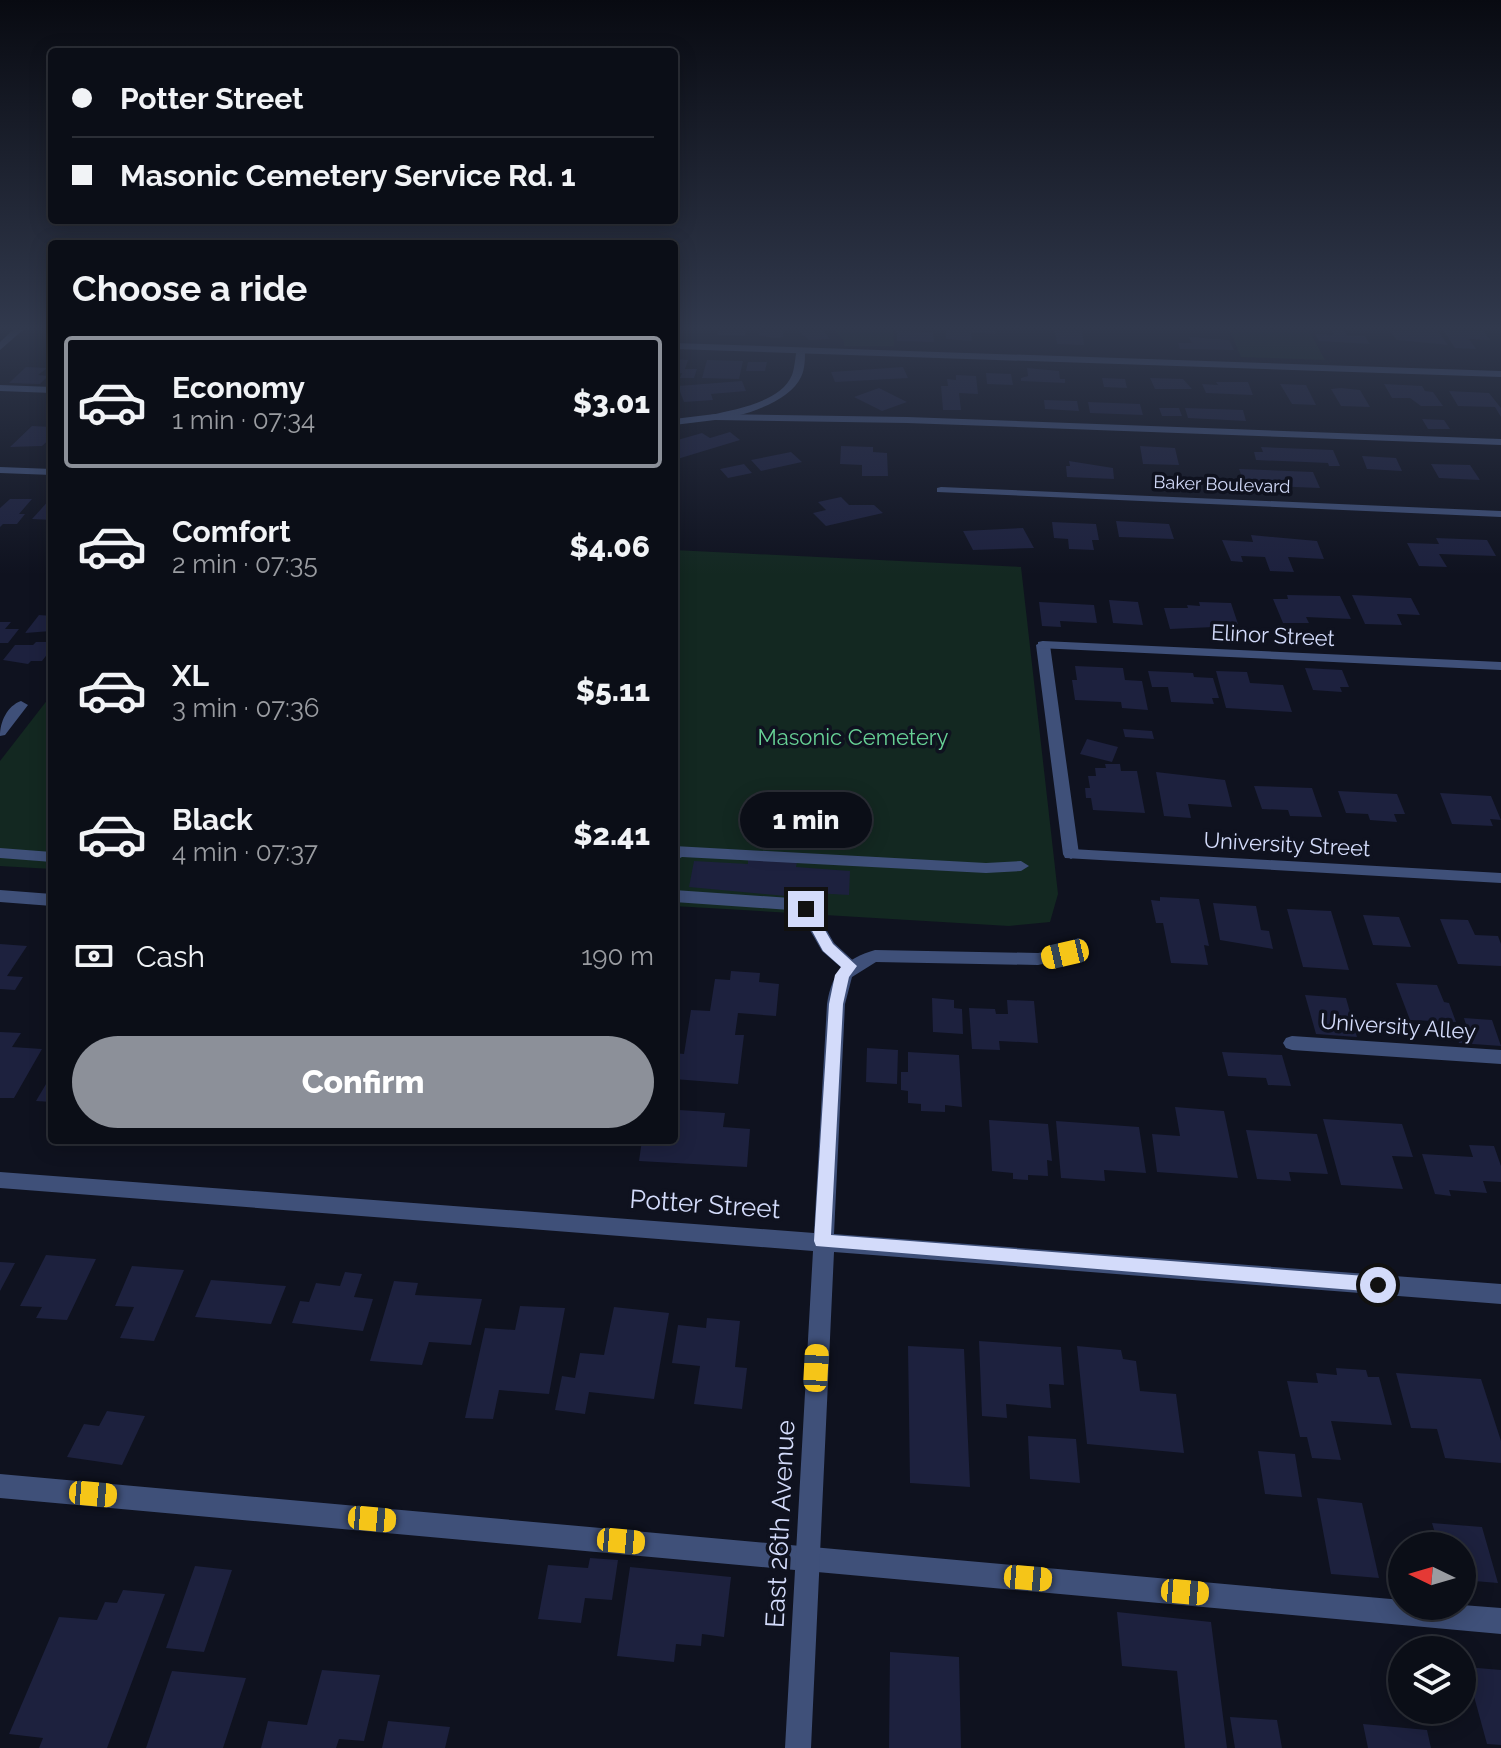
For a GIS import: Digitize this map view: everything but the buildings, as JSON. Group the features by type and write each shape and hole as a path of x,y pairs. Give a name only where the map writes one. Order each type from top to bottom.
{"street":[{"path":"715,417 732,412"},
{"path":"678,422 715,417 907,420 1501,442"},
{"path":"0,470 48,472"},
{"name":"Baker Boulevard","path":"941,490 1501,514"},
{"name":"Elinor Street","path":"1071,854 1043,645 1501,666"},
{"path":"0,704 21,705 0,732"},
{"path":"678,852 986,868 1021,866"},
{"path":"0,853 48,857"},
{"name":"University Street","path":"1071,854 1501,878"},
{"path":"0,896 48,900"},
{"path":"678,896 791,904 806,909 828,947 850,966 875,956 891,954 1038,959 1065,954 1078,944"},
{"name":"East 26th Avenue","path":"798,1748 836,1004 842,975 850,966"},
{"name":"University Alley","path":"1292,1043 1501,1057"},
{"name":"Potter Street","path":"0,1180 1501,1294"},
{"path":"0,1486 1501,1621"}],"green space":[{"name":"Masonic Cemetery","path":"678,550 1021,567 1058,894 1050,922 1009,926 678,906"},
{"path":"48,699 48,869 0,866 0,761"}],"route":[{"path":"806,909 828,947 850,966 842,975 836,1004 822,1241 1378,1285"}]}
